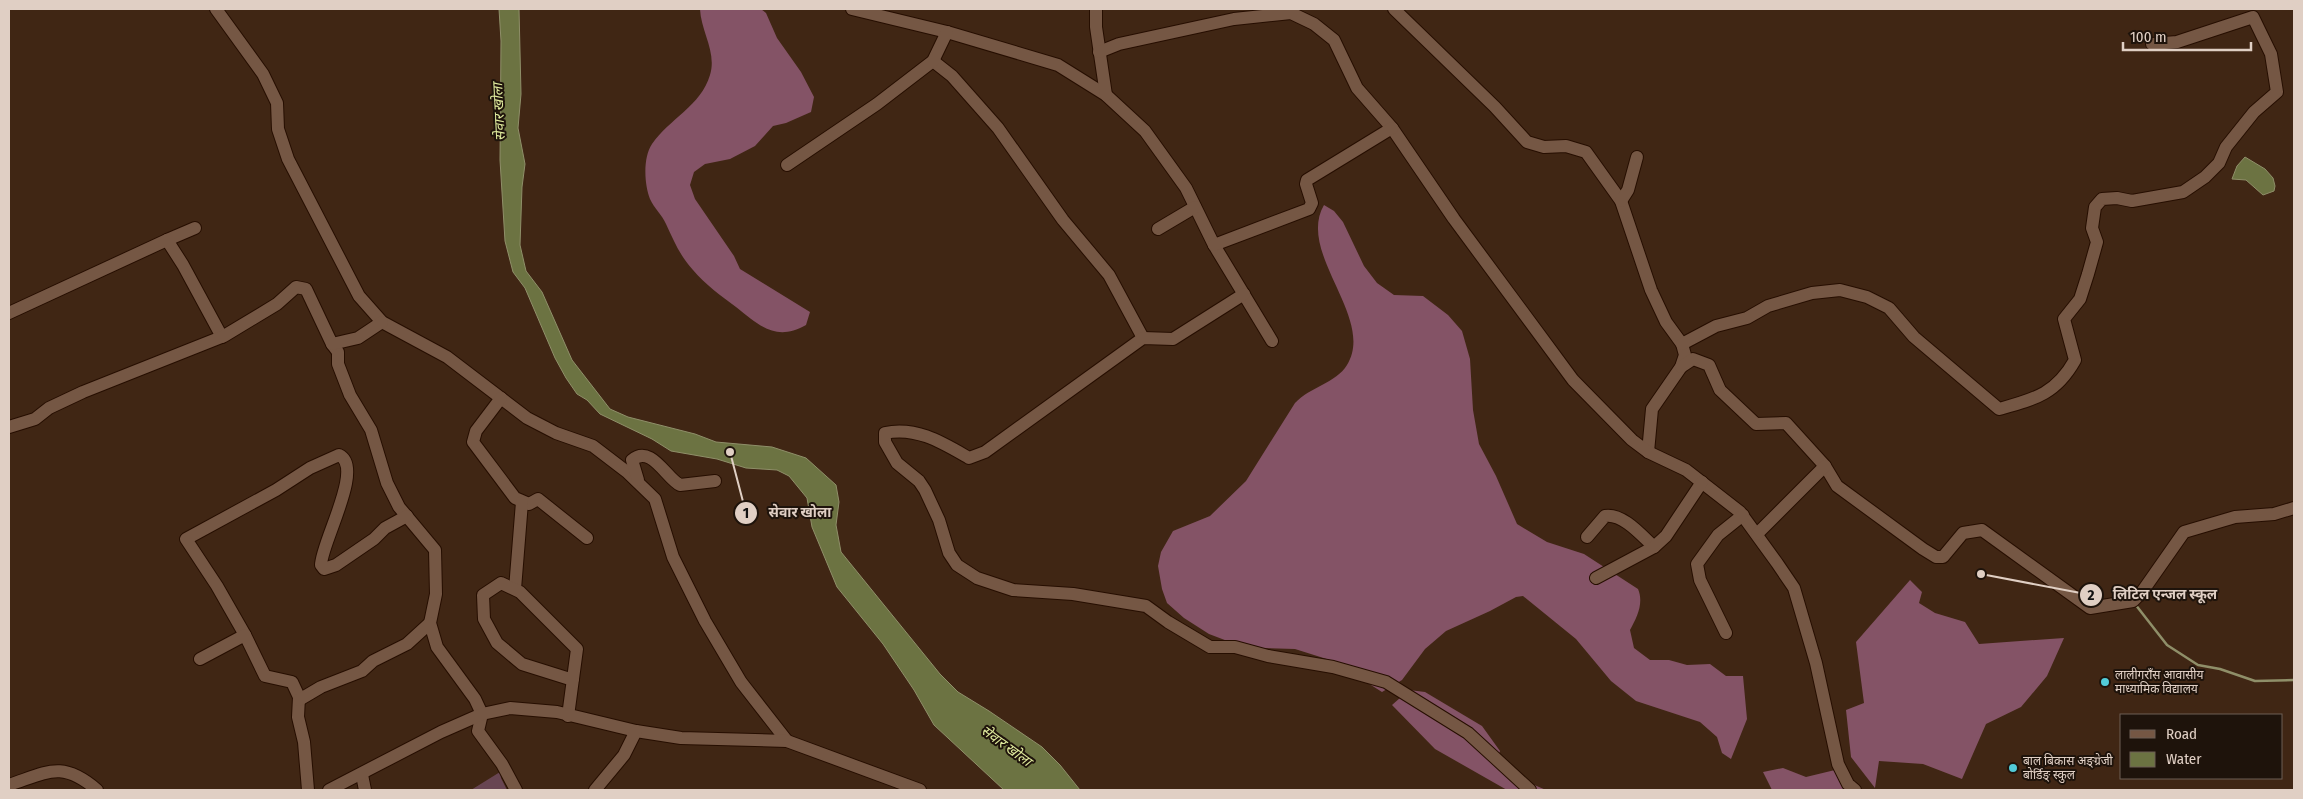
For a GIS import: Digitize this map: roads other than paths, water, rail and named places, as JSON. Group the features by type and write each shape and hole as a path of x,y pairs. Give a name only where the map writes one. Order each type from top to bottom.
{"street":[{"path":"216,9 264,74 277,103 278,129 288,158 359,296 382,322 447,357 527,418 556,433 593,446 639,482 655,499 673,557 705,622 741,682 787,741"},
{"path":"852,9 946,32 1058,65 1106,95 1146,130 1186,188 1214,245 1272,341"},
{"path":"1096,9 1099,52 1106,95"},
{"path":"1394,9 1495,107 1527,142 1544,147 1566,146 1586,152 1621,201 1652,290 1666,322 1682,344 1685,355 1681,367 1652,409 1648,452"},
{"path":"1099,52 1119,44 1234,19 1291,11 1314,24 1334,40 1357,88 1392,128 1454,219 1573,380 1632,440 1648,452 1686,470 1702,482 1743,515 1757,534 1794,588 1816,663 1838,764 1848,784 1855,790"},
{"path":"1682,344 1716,326 1747,318 1768,306 1812,293 1840,290 1867,297 1888,308 1914,337 1999,409 2033,400 2052,389 2066,375 2075,360 2064,319 2080,299 2088,274 2096,242 2092,228 2095,208 2102,199 2117,198 2132,201 2183,192 2205,177 2220,163 2226,147 2254,112 2277,92 2271,54 2253,17 2177,42 2152,44"},
{"path":"787,165 877,104 933,61 946,32"},
{"path":"933,61 952,76 998,128 1063,220 1109,275 1143,338"},
{"path":"1214,245 1308,209 1312,203 1306,184 1307,180 1392,128"},
{"path":"1621,201 1628,190 1637,157"},
{"path":"1158,229 1196,207"},
{"path":"9,313 195,228"},
{"path":"167,240 183,264 222,337"},
{"path":"9,427 35,419 49,408 82,392 222,337 277,304 296,287 306,289 332,344 338,352 338,364 350,395 371,430 387,483 399,506 435,550 436,594 430,623 437,647 475,698 482,714 478,731 502,764 516,790"},
{"path":"1244,294 1173,339 1143,338 984,452 969,458 926,434 891,431 884,433 886,442 897,463 919,481 926,490 939,520 949,553 957,565 977,578 1013,590 1073,594 1146,606 1210,648 1234,647 1268,656 1333,667 1386,682 1468,733 1530,790"},
{"path":"332,344 358,338 382,322"},
{"path":"1681,367 1693,359 1709,365 1720,390 1756,424 1786,423 1825,466 1837,486 1936,557 1943,557 1948,553 1963,533 1982,530 2090,608 2133,601 2142,592 2184,532 2235,517 2274,514 2294,508"},
{"path":"501,398 476,431 472,442 515,498 529,504 538,499 587,538"},
{"path":"308,790 304,742 298,717 299,700 292,682 265,676 245,635 217,586 186,539 276,490 310,468 339,455 344,457 348,477 336,518 322,552 321,565 324,569 336,565 385,528 407,516"},
{"path":"639,482 632,463 637,457 651,459 680,485 715,481"},
{"path":"1757,534 1825,466"},
{"path":"1596,578 1654,546 1666,536 1702,482"},
{"path":"515,589 522,502"},
{"path":"1587,537 1605,516 1609,515 1617,517 1654,546"},
{"path":"1726,633 1700,580 1697,564 1718,535 1743,515"},
{"path":"568,716 573,680 577,649 515,589 501,583 483,595 484,619 497,643 522,664 573,680"},
{"path":"299,700 321,687 362,671 373,661 407,644 430,623"},
{"path":"200,659 245,635"},
{"path":"329,790 362,775 441,732 482,714 510,708 557,712 636,732 682,738 787,741 920,790"},
{"path":"595,790 624,755 636,732"},
{"path":"9,785 54,770 81,776 97,790"},
{"path":"362,775 365,790"}],"water":[{"path":"499,9 519,9 521,94 518,128 525,164 522,187 520,245 526,271 542,292 572,360 610,409 628,417 695,434 716,442 772,447 806,458 836,485 839,502 836,525 841,552 940,674 958,692 1042,747 1060,765 1080,790 1004,790 934,725 914,690 883,644 837,587 812,527 807,498 789,476 777,470 746,468 717,459 671,451 652,439 600,414 587,400 577,394 555,358 525,288 513,272 505,241 500,160 501,41"},
{"path":"2245,157 2265,169 2273,178 2274,191 2263,195 2246,180 2232,179 2237,166"}],"waterway":[{"path":"2135,604 2167,645 2198,665 2220,669 2255,681 2294,680"}],"place":[{"name":"सेवार खोला","path":"730,452"},
{"name":"लिटिल एन्जल स्कूल","path":"1981,574"},
{"name":"लालीगुराँस आवासीय माध्यामिक विद्यालय","path":"2105,682"},
{"name":"बाल बिकास अङ्ग्रेजी बोर्डिङ् स्कुल","path":"2013,768"}]}
